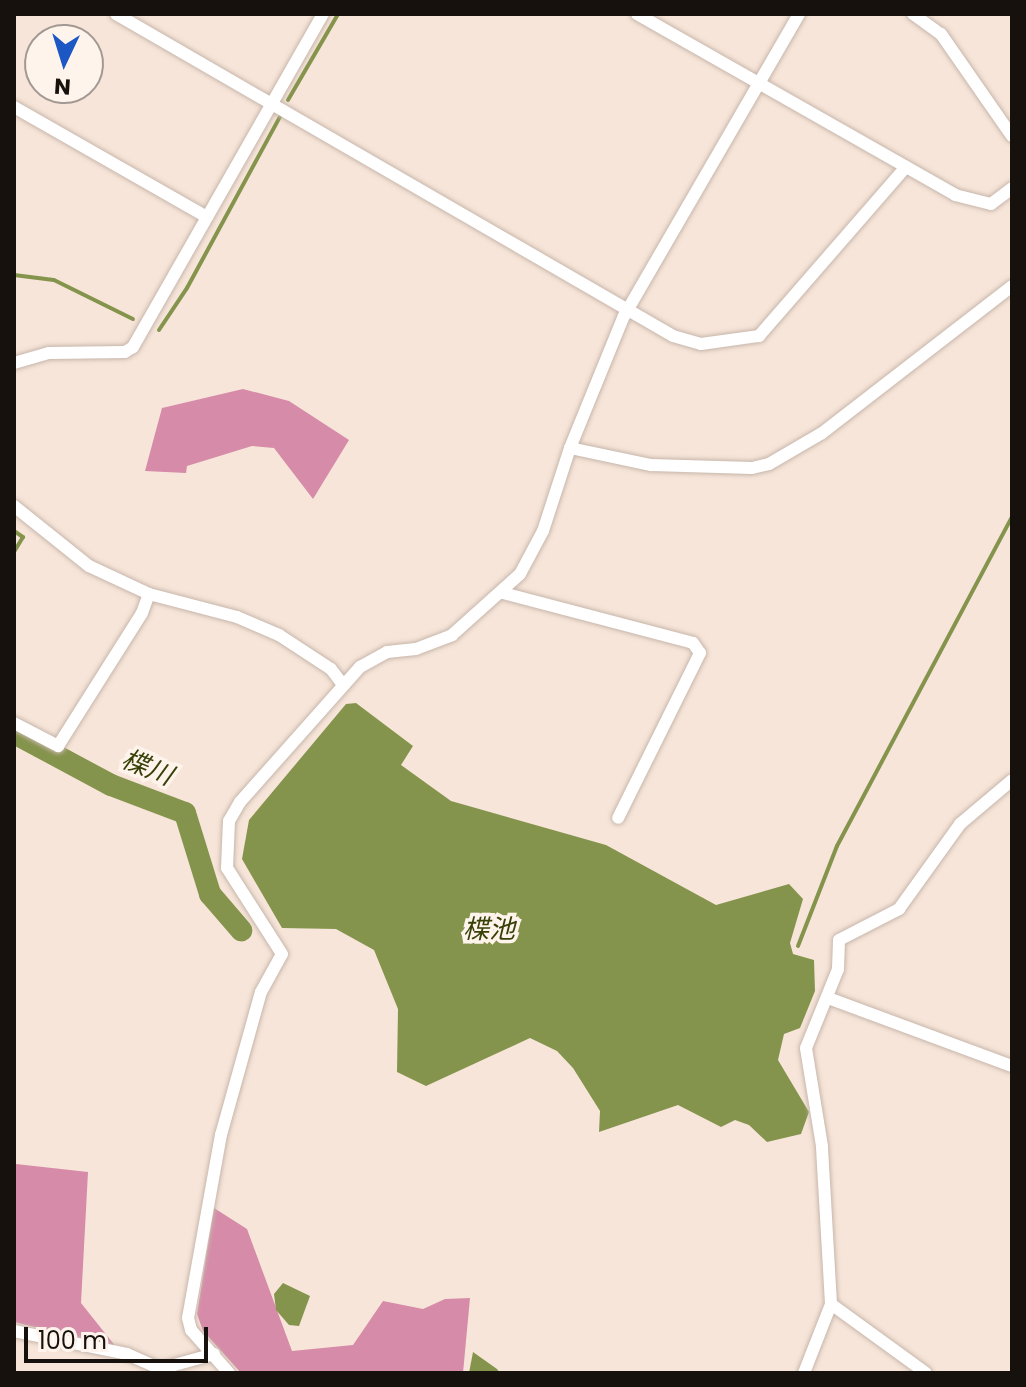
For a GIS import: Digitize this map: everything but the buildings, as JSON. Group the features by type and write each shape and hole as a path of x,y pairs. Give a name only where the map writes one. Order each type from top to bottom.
{"street":[{"path":"116,14 628,310 701,344 759,336 906,167"},
{"path":"139,27 147,14"},
{"path":"14,363 49,353 125,352 133,347 323,14"},
{"path":"637,14 955,195 991,204 1012,188"},
{"path":"229,1373 188,1326 221,1135 258,1003 282,954 227,868 226,836 240,802 343,685 373,657 452,635 503,593 535,549 570,448 628,310 799,14"},
{"path":"913,14 941,34 1012,136"},
{"path":"14,107 207,217"},
{"path":"570,448 651,465 752,468 769,464 822,433 1012,286"},
{"path":"14,506 89,566 149,594 237,617 279,635 331,669 343,685"},
{"path":"503,593 693,643 700,653 618,818"},
{"path":"14,723 58,746 142,613 149,594"},
{"path":"804,1373 831,1304 822,1146 806,1048 838,969 839,940 899,909 960,824 1012,780"},
{"path":"828,998 1012,1066"},
{"path":"831,1304 926,1373"},
{"path":"14,1331 141,1368 160,1369 214,1354"}],"shaded area":[{"path":"243,389 289,401 349,440 313,499 274,448 252,446 187,466 186,473 145,471 162,408"},
{"path":"16,1164 88,1172 81,1303 116,1347 14,1322"},
{"path":"214,1208 247,1229 292,1351 353,1345 383,1301 423,1309 445,1299 470,1298 463,1373 241,1373 203,1331 197,1314"}],"water":[{"name":"楪池","path":"356,703 413,746 401,765 451,801 606,845 716,905 789,884 803,899 790,943 793,954 814,960 815,991 800,1028 784,1034 778,1060 809,1112 801,1134 767,1142 749,1125 735,1120 721,1127 678,1105 599,1132 600,1111 573,1068 557,1051 530,1038 426,1086 397,1072 398,1009 374,950 336,929 282,928 242,859 249,820 346,704"},
{"path":"283,1283 310,1296 299,1326 289,1325 276,1310 274,1294"},
{"path":"473,1352 497,1369 500,1373 469,1373"}],"waterway":[{"path":"288,100 338,14"},
{"path":"159,330 187,288 280,117"},
{"path":"14,275 54,280 133,319"},
{"path":"798,946 837,846 1012,517"},
{"path":"14,531 23,537 14,552"},
{"name":"楪川","path":"14,733 111,785 185,813 210,894 241,930"}]}
